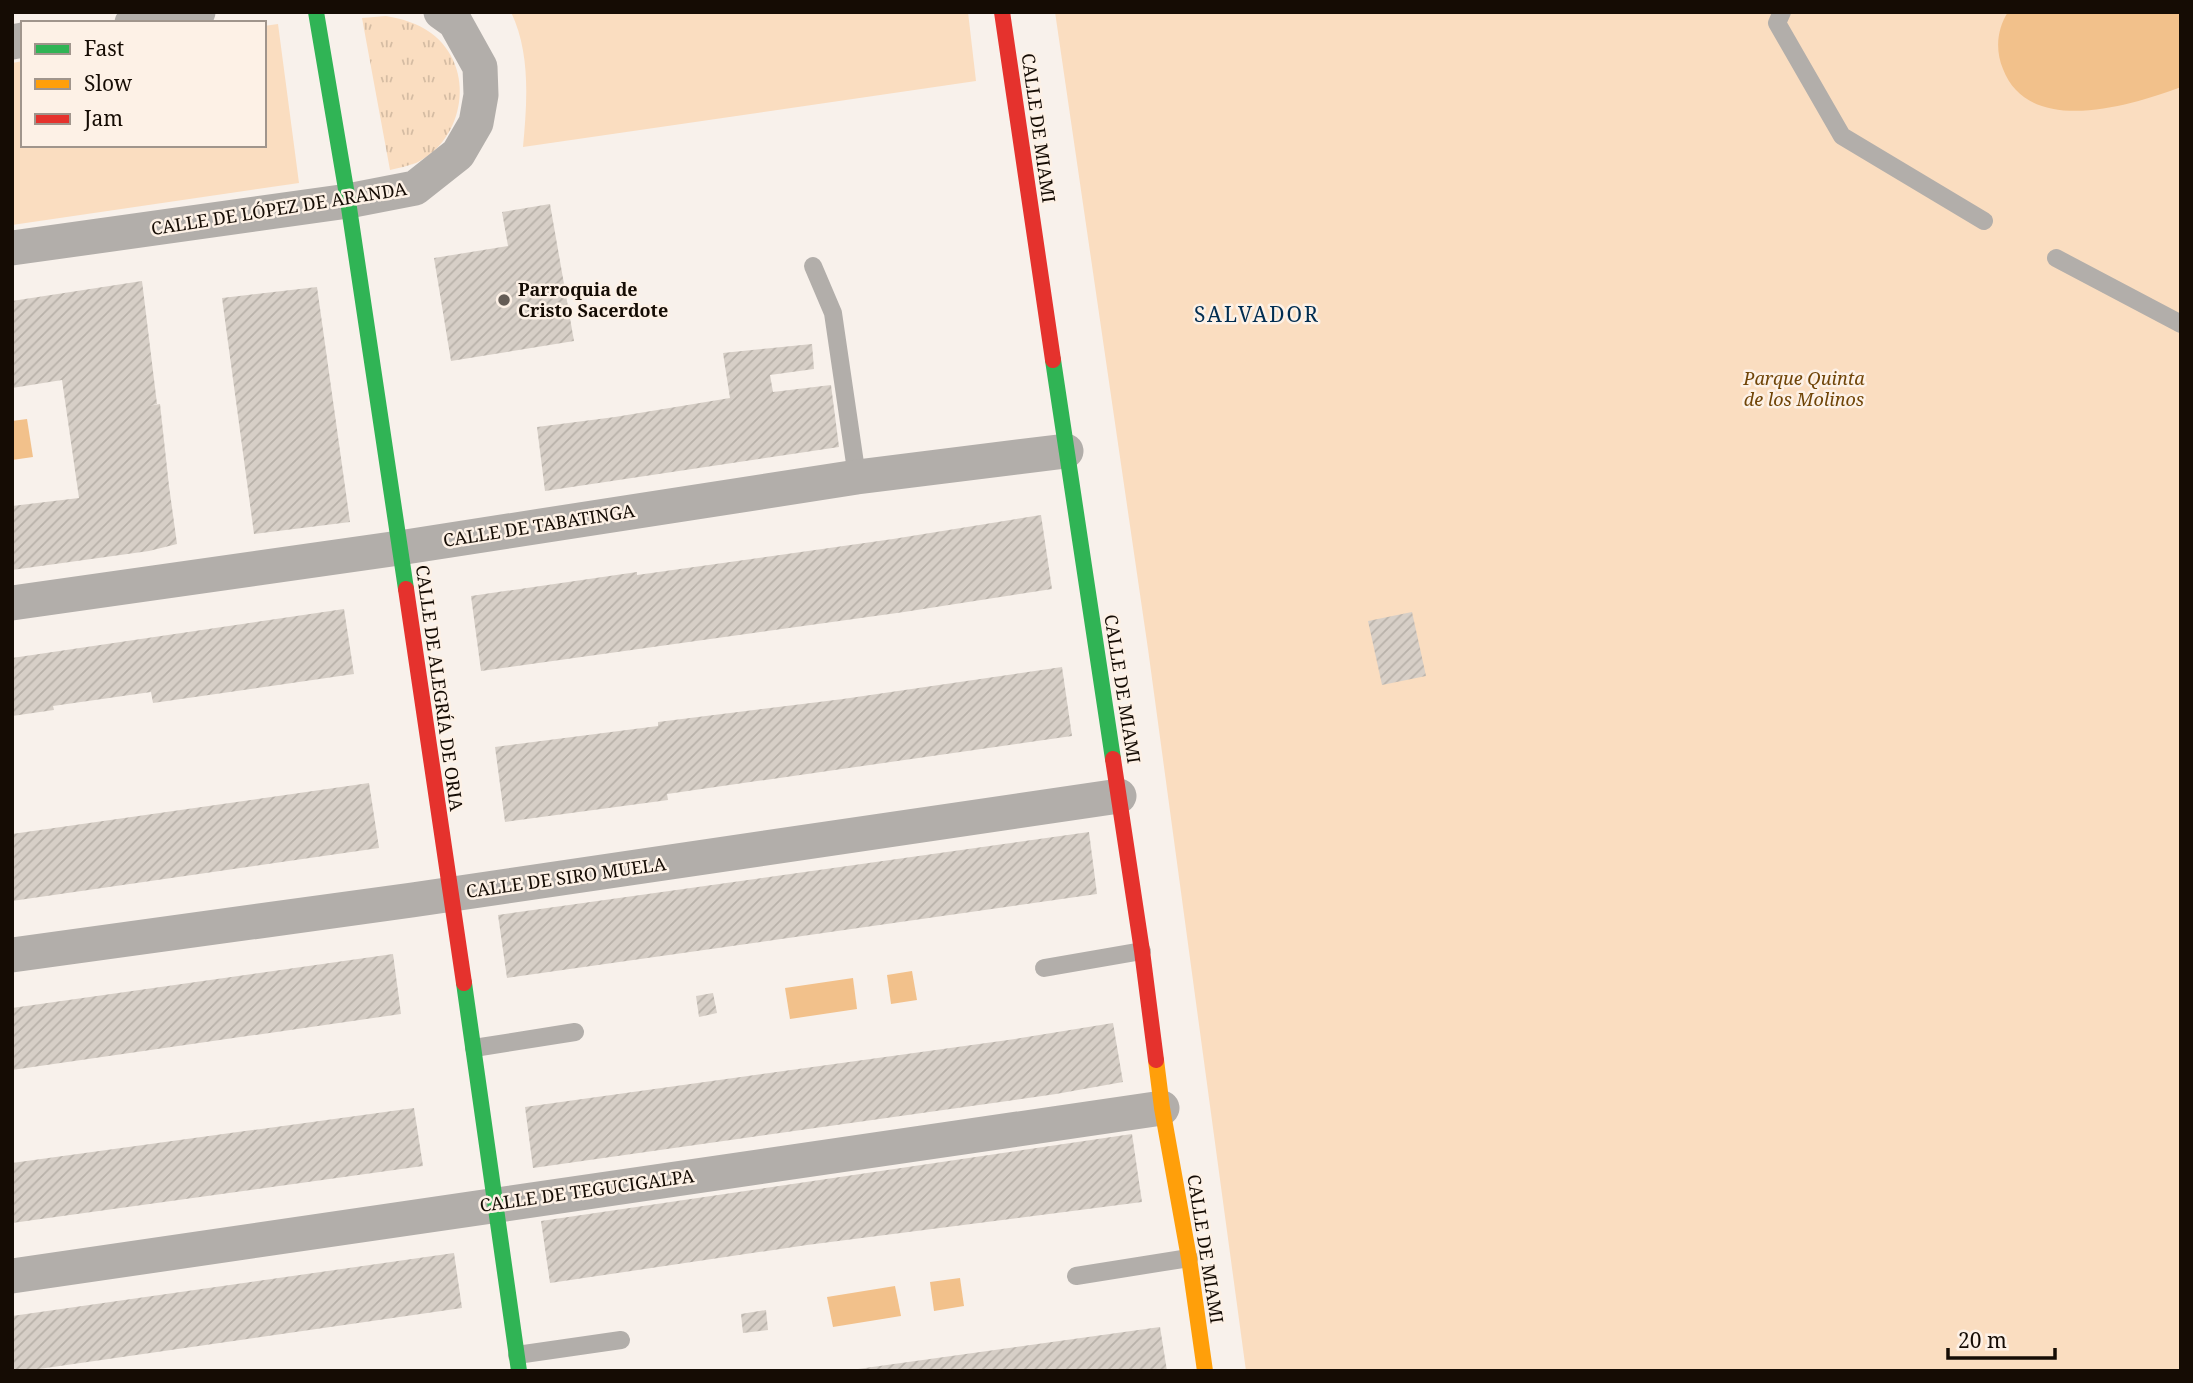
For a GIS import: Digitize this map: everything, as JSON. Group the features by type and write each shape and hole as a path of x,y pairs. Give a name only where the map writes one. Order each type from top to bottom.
{"street":[{"path":"144,21 198,12"},
{"name":"CALLE DE ALEGRÍA DE ORIA","path":"316,12 348,201 518,1363"},
{"name":"CALLE DE LÓPEZ DE ARANDA","path":"12,248 348,201 415,188 458,154 476,123 481,95 480,67 455,22 441,12"},
{"name":"CALLE DE MIAMI","path":"1002,12 1142,951 1162,1108 1189,1258 1205,1371"},
{"name":"CALLE DE TABATINGA","path":"12,603 398,548 857,477 1066,451"},
{"name":"CALLE DE SIRO MUELA","path":"12,955 450,895 1119,796"},
{"name":"CALLE DE TEGUCIGALPA","path":"12,1276 1162,1108"}],"lane":[{"path":"1782,12 1777,23 1842,136 1984,221"},
{"path":"2056,258 2181,324"},
{"path":"813,266 833,313 857,477"},
{"path":"1044,968 1142,951"},
{"path":"474,1048 575,1032"},
{"path":"1076,1276 1189,1258"},
{"path":"518,1363 621,1340"}],"green space":[{"path":"511,12 968,12 976,81 523,147 525,62"},
{"name":"Parque Quinta de los Molinos","path":"1055,12 2181,12 2181,1371 1246,1371 1148,649"},
{"path":"386,16 410,22 431,33 446,47 455,64 459,83 459,102 454,121 445,138 433,152 416,163 390,170 362,18"},
{"path":"278,24 299,183 12,225 12,63 21,61 21,147 266,147 266,26"}],"shaded area":[{"path":"2008,12 2181,12 2181,87 2135,102 2083,111 2057,110 2035,103 2016,90 2000,62 1998,40 2001,25"},
{"path":"27,419 33,457 12,460 12,421"},
{"path":"912,971 917,1000 891,1004 887,975"},
{"path":"853,978 857,1009 790,1019 785,988"},
{"path":"960,1278 964,1306 934,1311 930,1282"},
{"path":"895,1286 901,1316 833,1327 827,1297"}],"building":[{"name":"Parroquia de Cristo Sacerdote","path":"550,204 574,341 451,361 434,258 508,246 502,212"},
{"path":"142,281 157,404 148,406 160,404 177,544 149,551 12,570 12,506 79,498 62,380 12,388 12,301"},
{"path":"317,287 350,522 254,534 222,298"},
{"path":"812,344 814,369 770,375 773,392 831,385 839,447 545,491 537,427 730,398 723,353"},
{"path":"1041,515 1052,589 481,671 471,596 893,539"},
{"path":"344,609 354,674 153,703 151,692 53,706 54,710 12,716 12,658"},
{"path":"1412,612 1426,676 1382,685 1368,621"},
{"path":"1062,667 1072,736 667,794 668,800 505,822 495,747"},
{"path":"369,783 379,848 12,901 12,834"},
{"path":"1089,832 1097,894 507,978 498,915"},
{"path":"393,954 401,1014 12,1070 12,1008"},
{"path":"713,993 717,1013 699,1017 696,996"},
{"path":"1113,1023 1123,1082 1056,1094 533,1168 525,1107"},
{"path":"414,1108 423,1166 12,1223 12,1163"},
{"path":"1132,1134 1142,1202 807,1245 550,1283 541,1221"},
{"path":"454,1253 462,1308 12,1371 12,1316"},
{"path":"766,1310 768,1330 743,1333 741,1314"},
{"path":"1160,1327 1167,1371 858,1371 858,1369"}],"traffic: fast":[{"path":"316,12 348,201 406,589"},
{"path":"1053,360 1113,759"},
{"path":"464,983 519,1371"}],"traffic: slow":[{"path":"1156,1060 1205,1371"}],"traffic: jam":[{"path":"1002,12 1053,360"},
{"path":"406,589 464,983"},
{"path":"1113,759 1156,1060"}],"place":[{"name":"Parroquia de Cristo Sacerdote","path":"504,300"}],"district":[{"name":"SALVADOR","path":"1257,315"}]}
